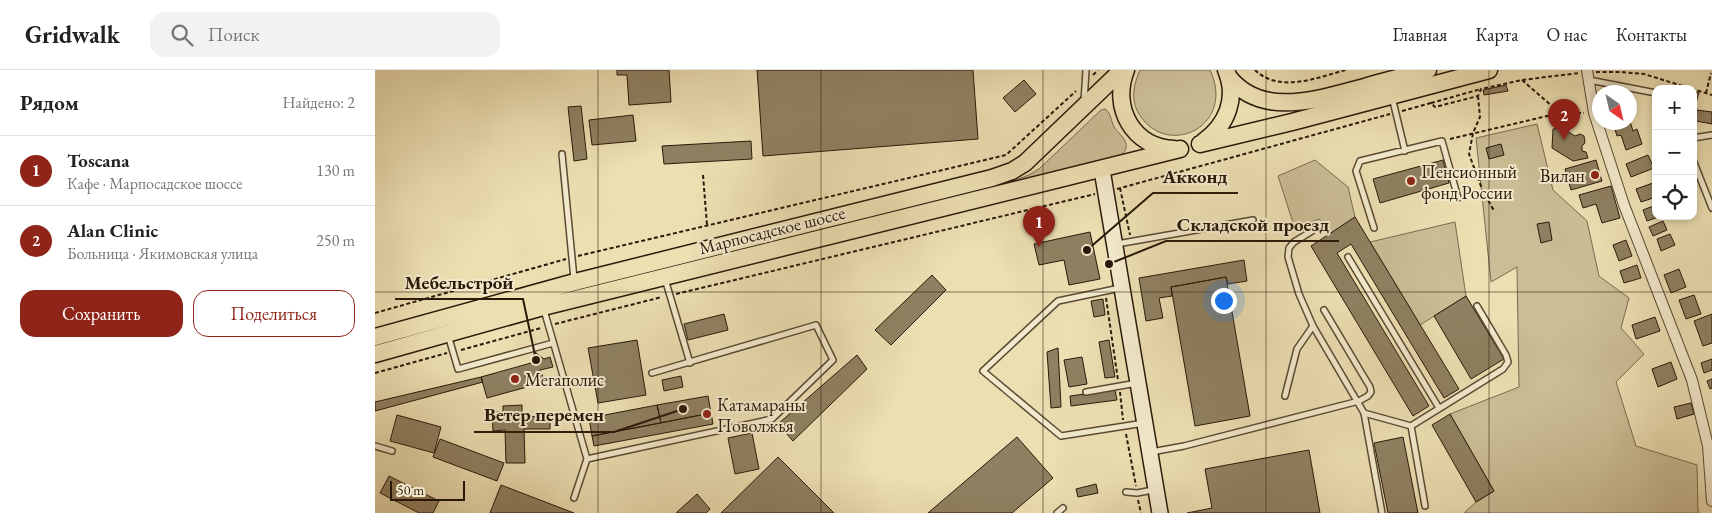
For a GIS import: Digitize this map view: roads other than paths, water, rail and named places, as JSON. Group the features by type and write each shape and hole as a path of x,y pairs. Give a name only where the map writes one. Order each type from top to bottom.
{"main road":[{"name":"Марпосадское шоссе","path":"375,337 575,282 992,178 1012,171 1025,163 1122,70"},
{"path":"1126,70 1121,98 1124,112 1130,125 1140,136 1152,144 1180,149"},
{"path":"1226,72 1242,90 1257,98 1282,103 1295,103 1320,99 1428,70"},
{"name":"Марпосадское шоссе","path":"375,354 543,307 1101,170 1489,70"},
{"path":"1200,144 1215,132 1226,116 1231,101 1231,85 1226,72"}],"street":[{"path":"1588,74 1595,113 1624,205 1692,380 1708,446 1712,501"},
{"path":"1101,170 1160,513"}],"lane":[{"path":"1083,108 1086,70"},
{"path":"1588,74 1652,92"},
{"path":"1391,94 1405,151"},
{"path":"1697,138 1712,136"},
{"path":"1374,228 1356,171 1360,161 1442,141 1458,198"},
{"path":"562,154 575,282"},
{"path":"1697,170 1712,208"},
{"path":"1114,244 1253,220"},
{"path":"1312,231 1289,248 1288,257 1299,294 1313,326 1364,412 1383,513"},
{"path":"1348,257 1439,408"},
{"path":"664,277 690,363"},
{"path":"1122,288 1058,301 983,371 1061,436 1145,422"},
{"path":"1364,412 1411,426 1503,369 1508,362 1506,355 1477,306"},
{"path":"543,307 587,459 574,498"},
{"path":"1150,453 1359,401 1368,396 1371,392 1370,387 1324,310"},
{"path":"587,459 772,419 833,360 816,325 652,373"},
{"path":"1285,396 1297,349 1313,326"},
{"path":"447,334 458,369 553,343"},
{"path":"1086,392 1138,382"},
{"path":"1411,426 1425,506"},
{"path":"375,446 392,450"},
{"path":"1126,492 1137,493 1156,489"},
{"path":"1057,513 1063,508"}],"place":[{"name":"Alan Clinic","path":"1564,140"},
{"name":"Вилан","path":"1595,175"},
{"name":"Пенсионный фонд России","path":"1411,181"},
{"name":"Toscana","path":"1039,247"},
{"name":"Акконд","path":"1087,250"},
{"name":"Складской проезд","path":"1109,264"},
{"name":"Мебельстрой","path":"536,360"},
{"name":"Мегаполис","path":"515,379"},
{"name":"Ветер перемен","path":"683,409"},
{"name":"Катамараны Поволжья","path":"707,414"}]}
